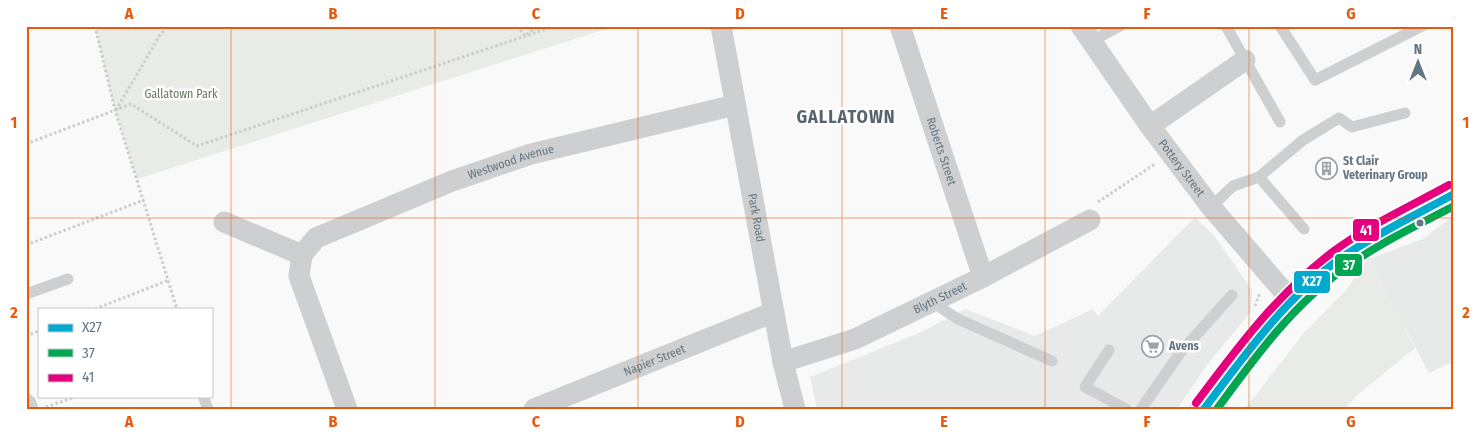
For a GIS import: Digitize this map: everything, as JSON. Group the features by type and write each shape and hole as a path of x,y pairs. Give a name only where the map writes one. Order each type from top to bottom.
{"main road":[{"path":"1204,409 1246,354 1292,301 1340,258 1388,228 1454,194"}],"street":[{"name":"Park Road","path":"721,26 774,312 795,409"},
{"name":"Roberts Street","path":"900,26 983,277"},
{"name":"Pottery Street","path":"1087,33 1150,126 1211,207 1292,301"},
{"path":"1150,126 1245,60"},
{"name":"Westwood Avenue","path":"302,255 316,238 452,181 531,154 735,105"},
{"name":"Blyth Street","path":"784,362 855,339 983,277 1090,220"},
{"path":"224,222 302,255 298,276 347,409"},
{"name":"Napier Street","path":"534,409 774,312"},
{"path":"26,404 28,409"}],"lane":[{"path":"1087,33 1120,26"},
{"path":"1226,26 1280,122"},
{"path":"1280,26 1315,80 1422,26"},
{"path":"1211,207 1234,186 1258,177 1303,140 1339,118 1352,127 1405,113"},
{"path":"1258,177 1304,229"},
{"path":"26,294 68,279"},
{"path":"1141,409 1180,353 1232,295"},
{"path":"932,302 958,319 1052,361"},
{"path":"1109,350 1085,386 1126,409"}],"path":[{"path":"95,26 115,110 177,308"},
{"path":"115,110 160,34 168,26"},
{"path":"517,26 525,36"},
{"path":"522,26 525,36"},
{"path":"525,36 537,26"},
{"path":"26,144 131,104 197,146 555,26"},
{"path":"1090,220 1092,206 1171,154"},
{"path":"26,245 144,200"},
{"path":"98,308 169,280"},
{"path":"26,336 38,331"},
{"path":"41,409 72,398"}],"shaded area":[{"path":"1454,215 1454,361 1429,373 1368,259 1423,239"},
{"path":"1195,217 1215,237 1252,290 1251,312 1210,361 1177,409 817,409 810,377 919,333 965,309 1035,336 1093,309 1098,316"}],"green space":[{"name":"Gallatown Park","path":"95,26 615,26 137,179 115,110"},
{"path":"1368,259 1415,348 1357,395 1345,409 1245,409 1303,334 1346,290"}],"transit line":[{"name":"41","path":"1196,403 1259,322 1314,267 1361,233 1449,185"},
{"name":"X27","path":"1204,409 1267,328 1302,290 1321,273 1368,240 1454,194"},
{"name":"37","path":"1217,409 1276,332 1328,281 1373,249 1454,206"}],"place":[{"name":"St Clair Veterinary Group","path":"1327,168"},
{"name":"Avens","path":"1153,346"}],"district":[{"name":"GALLATOWN","path":"846,117"}]}
